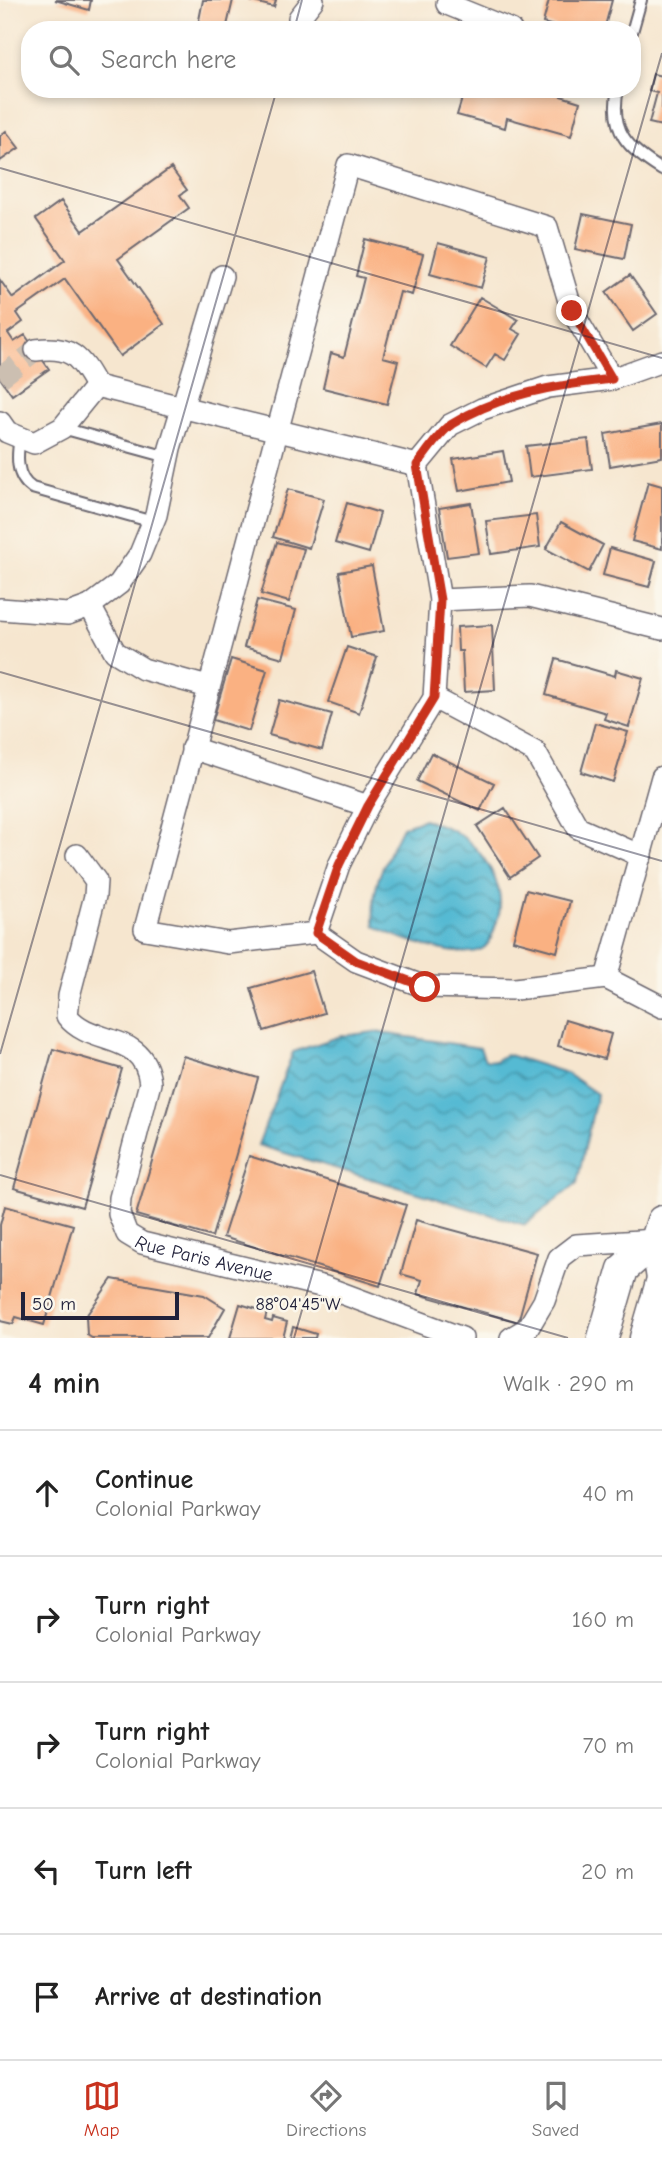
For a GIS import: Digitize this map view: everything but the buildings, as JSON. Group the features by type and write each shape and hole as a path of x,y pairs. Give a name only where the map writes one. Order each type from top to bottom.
{"main road":[{"path":"603,1338 623,1269 661,1237"},
{"path":"645,1338 662,1279 661,1237"}],"street":[{"path":"299,18 313,0"},
{"path":"442,1 490,21"},
{"path":"612,379 572,311 547,227 348,165 145,929 228,943 316,933 356,961 425,987 515,989 606,978 662,1007"},
{"path":"0,609 68,614 90,606 119,584 140,554 153,522 168,457 222,276"},
{"path":"36,350 54,348 80,358 96,386 417,465"},
{"path":"316,933 339,865 368,806 434,698 440,600 417,465 450,425 482,409 548,387 612,379 662,361"},
{"path":"0,422 7,432 34,443 62,428 96,386"},
{"path":"440,600 530,596 662,629"},
{"path":"90,606 115,652 143,669 208,688"},
{"path":"434,698 535,752 578,828 642,856"},
{"path":"192,748 368,806"},
{"path":"606,978 662,777"},
{"name":"Rue Paris Avenue","path":"77,855 96,881 95,896 69,996 67,1016 74,1026 133,1048 148,1069 150,1083 120,1198 119,1214 127,1234 142,1243 198,1258 325,1287 462,1338"},
{"path":"512,1338 528,1328 544,1301 559,1258 576,1245 661,1237"}],"lane":[{"path":"635,21 641,0"},
{"path":"616,98 614,106 617,130 634,149 662,170"},
{"path":"62,428 168,457"},
{"path":"20,437 19,468 26,484 32,488 153,522"}],"water":[{"path":"424,819 465,838 484,858 491,870 500,908 492,936 482,949 472,952 444,950 412,942 375,926 373,913 376,887 390,851 402,827"},
{"path":"375,1032 480,1048 485,1060 495,1061 506,1054 566,1073 597,1094 577,1183 525,1225 258,1145 293,1052 341,1036"}],"tunnel":[{"path":"0,378 36,350"}],"route":[{"path":"425,987 356,961 316,933 339,865 368,806 434,698 440,600 417,465 450,425 482,409 548,387 612,379 572,311"}]}
